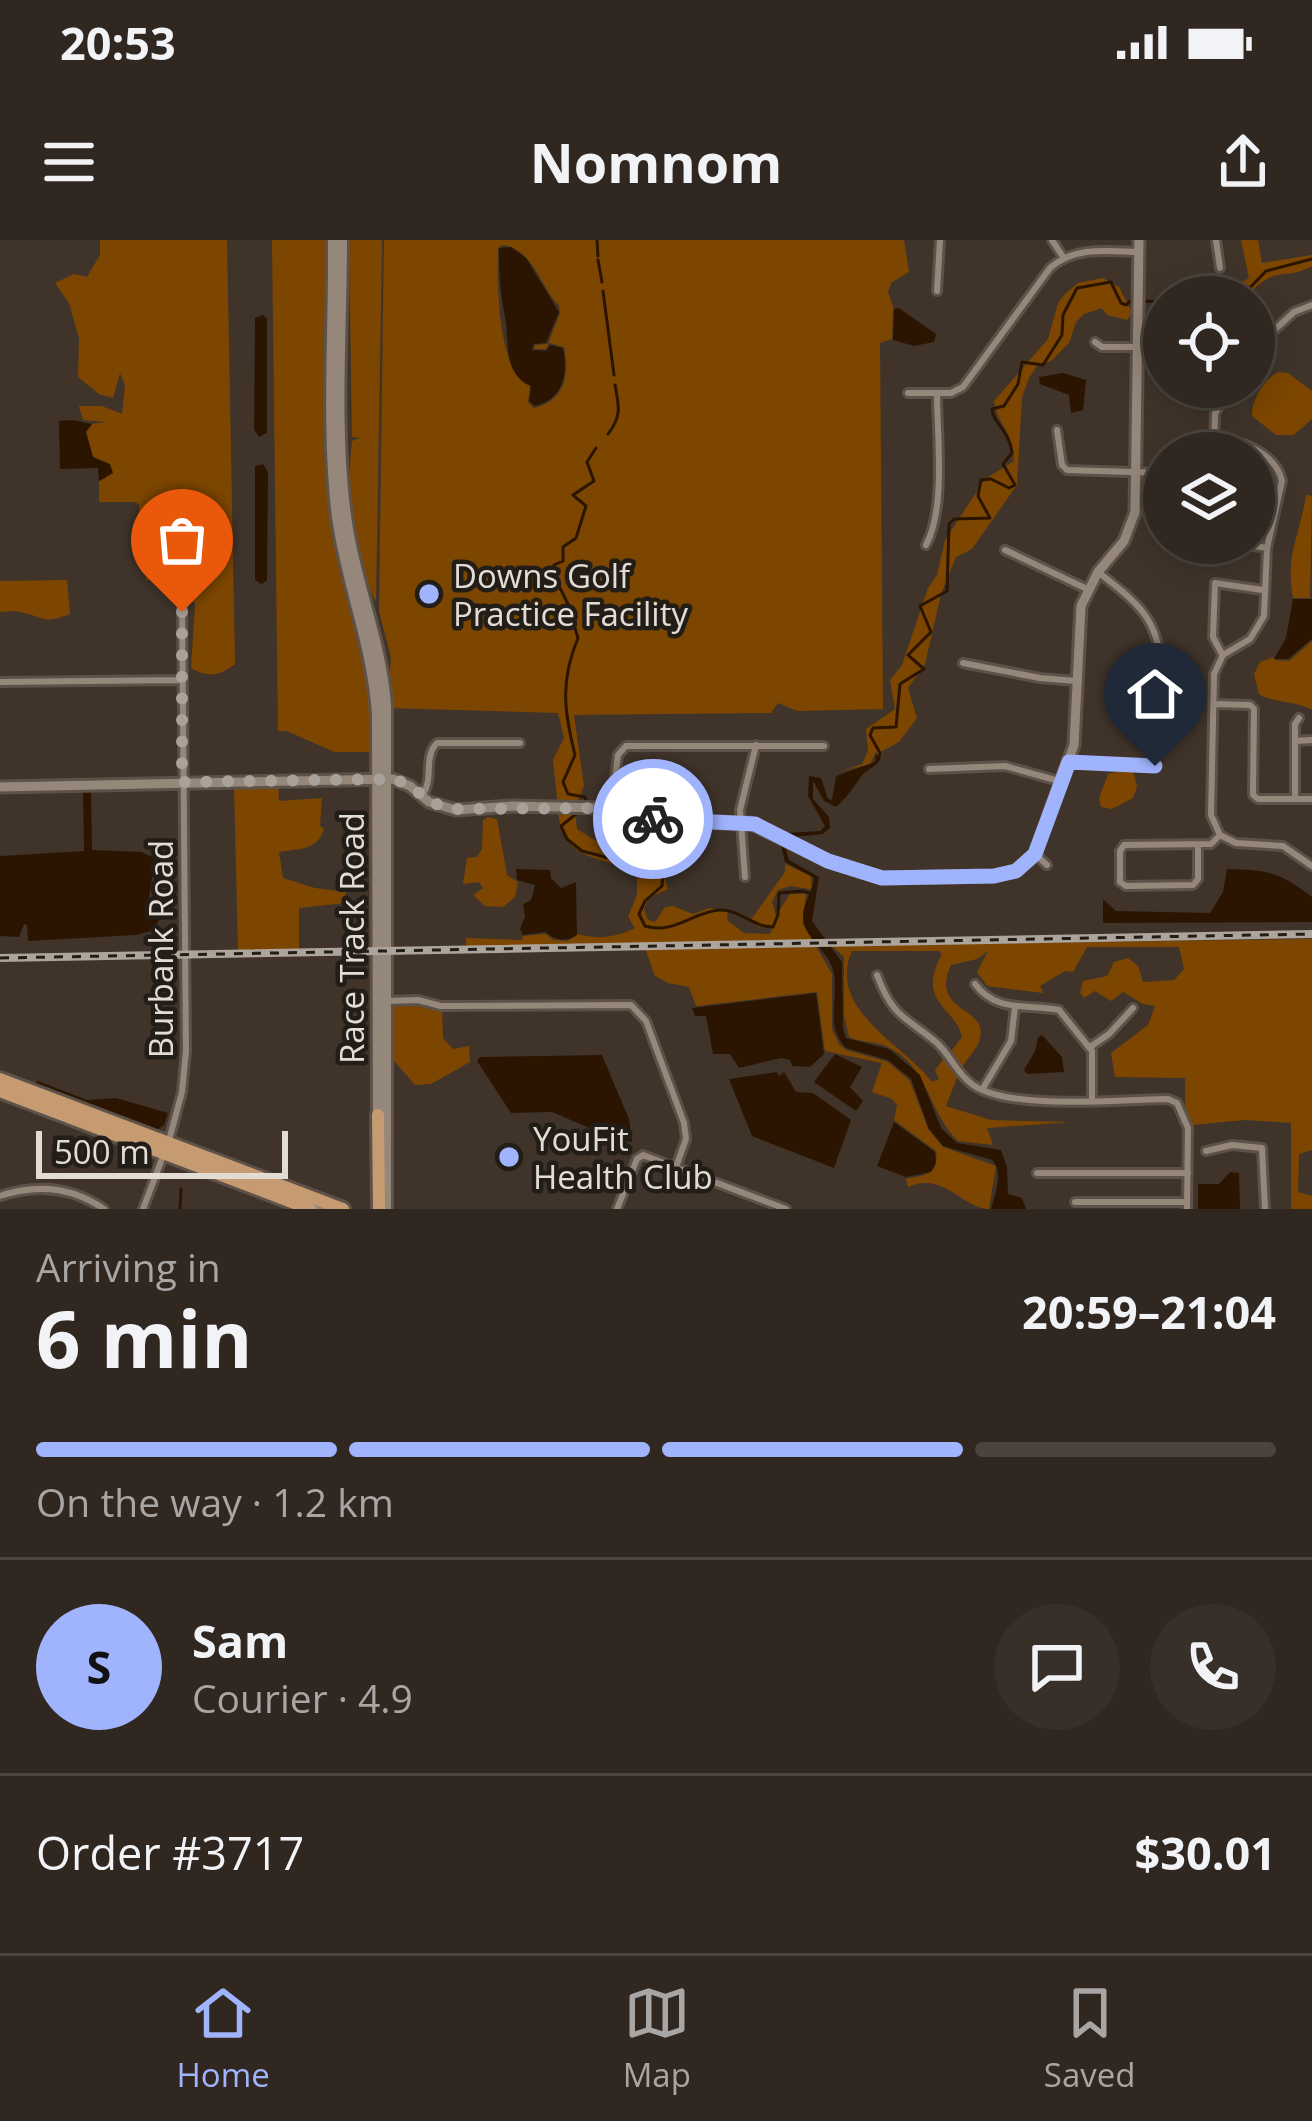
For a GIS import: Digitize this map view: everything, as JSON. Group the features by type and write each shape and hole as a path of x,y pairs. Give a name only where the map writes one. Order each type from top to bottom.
{"main road":[{"name":"Race Track Road","path":"338,240 337,514 373,668 382,779"},
{"name":"Race Track Road","path":"338,240 348,436 344,501 382,672 382,1102"},
{"path":"334,374 338,429 348,436"},
{"path":"0,1079 310,1209"},
{"path":"0,1091 343,1209"},
{"path":"379,1209 376,1131 382,1102"},
{"path":"379,1209 387,1190 382,1102"},
{"path":"379,1209 382,1102"},
{"path":"221,1175 271,1189 280,1185"},
{"path":"287,1200 326,1209"}],"street":[{"path":"937,291 940,240"},
{"path":"1052,240 1063,257"},
{"path":"1216,240 1220,268"},
{"path":"0,787 382,779 406,784 421,797 456,810 611,808 671,822 740,822 782,836 828,861 882,878 1016,871 1035,854 1074,745 1077,623 1087,590 1131,526 1138,473 1139,246 1063,257 1050,268 969,382 951,393 908,393"},
{"path":"1275,330 1294,312 1312,305"},
{"path":"1095,342 1138,346"},
{"path":"926,545 937,508 937,393"},
{"path":"1057,430 1062,466 1067,470 1143,473"},
{"path":"1275,464 1282,481 1275,512"},
{"path":"1005,550 1087,590"},
{"path":"1265,564 1264,616 1259,628 1223,655 1214,674 1211,814 1220,835 1236,843 1283,846 1312,866"},
{"path":"1098,572 1146,613 1157,635 1160,662"},
{"path":"1223,655 1213,637 1215,583 1262,590"},
{"name":"Burbank Road","path":"143,1209 182,1092 186,1051 182,598"},
{"path":"963,664 1076,681"},
{"path":"0,682 183,680"},
{"path":"1213,704 1254,709 1253,795 1258,799 1312,799"},
{"path":"1295,799 1299,718"},
{"path":"1295,741 1312,740"},
{"path":"421,797 428,785 430,752 437,743 520,743"},
{"path":"745,877 742,794 756,745"},
{"path":"611,808 618,755 626,746 824,746"},
{"path":"1069,762 1155,766"},
{"path":"929,769 1005,766 1063,782"},
{"path":"1198,845 1198,880 1193,885 1126,886 1120,882 1124,845 1211,844 1220,835"},
{"path":"1035,854 1048,865"},
{"path":"877,975 895,1013 937,1043 957,1071 982,1090 1013,1100 1177,1102 1188,1128 1187,1205 1075,1202"},
{"path":"975,985 987,997 1016,1007 1058,1005 1090,1047 1092,1100"},
{"path":"382,1006 418,1000 441,1006 631,1005 646,1021 685,1124 686,1139 676,1167"},
{"path":"982,1090 1011,1041 1016,1007"},
{"path":"1090,1047 1132,1008"},
{"path":"1206,1151 1232,1145 1262,1148 1265,1209"},
{"path":"617,1209 640,1156 786,1209"},
{"path":"1037,1173 1188,1173"},
{"path":"0,1196 56,1190 82,1196 104,1209"}],"shaded area":[{"path":"100,240 227,240 235,664 219,673 191,668 195,604 185,592 176,591 176,582 146,580 148,549 141,549 139,505 99,502 99,481 106,478 104,463 93,457 86,432 92,424 106,422 83,420 79,406 102,406 122,414 125,385 120,373 113,398 99,394 78,377 79,338 69,303 55,283 74,274 87,277 100,255"},
{"path":"272,240 328,240 331,511 334,541 370,666 374,752 334,752 278,731"},
{"path":"349,240 382,240 376,602 360,564 350,503 352,441 360,438 352,437"},
{"path":"384,240 904,240 909,272 892,282 888,291 893,307 892,339 880,343 883,709 797,711 778,703 771,713 574,715 584,786 575,807 558,807 553,760 564,738 558,713 387,708 391,658 379,611","holes":["498,248 513,248 529,261 560,313 548,344 534,349 546,349 549,343 564,347 563,385 553,399 534,408 528,402 530,386 511,364 501,324"]},
{"path":"1241,240 1258,240 1262,263 1312,255 1312,266 1294,273 1249,276"},
{"path":"511,247 526,258 559,312 546,343 534,344 532,350 546,351 550,345 563,348 562,384 552,398 535,406 529,401 531,386 515,373 509,356 499,248"},
{"path":"1103,278 1119,287 1132,313 1127,320 1107,315 1102,308 1084,314 1069,343 1051,361 1037,366 1029,378 1022,397 1017,485 972,549 956,557 941,594 925,664 908,688 917,718 899,742 882,751 881,758 876,752 870,764 842,771 862,764 868,751 866,729 895,709 890,680 902,665 928,588 937,575 945,540 985,479 1014,461 994,401 1048,339 1065,294 1078,283"},
{"path":"894,309 936,334 934,342 914,346 893,340"},
{"path":"263,315 267,319 267,433 259,437 254,430 255,318"},
{"path":"1063,373 1086,380 1083,410 1071,413 1069,395 1040,384 1039,377"},
{"path":"1288,373 1312,391 1312,419 1294,435 1276,435 1252,416 1253,408 1275,408 1275,374"},
{"path":"59,421 92,424 86,432 93,457 110,464 113,473 99,481 98,468 60,469"},
{"path":"263,464 268,472 267,581 261,584 255,580 255,466"},
{"path":"1306,495 1312,496 1310,598 1293,598 1292,556"},
{"path":"67,580 70,614 48,620 18,611 0,612 0,581"},
{"path":"1293,599 1312,599 1312,639 1288,659 1274,659 1286,638"},
{"path":"1312,641 1312,710 1259,694 1254,674 1260,662 1274,657 1289,661"},
{"path":"1137,683 1148,699 1144,711 1119,730 1111,704 1127,686"},
{"path":"876,753 880,760 836,807 824,801 813,781 813,799 829,817 830,828 823,834 794,837 786,850 789,860 819,877 812,921 842,962 846,1038 889,1049 920,1075 941,1128 957,1143 1001,1150 1008,1194 1022,1198 1026,1209 991,1209 998,1177 992,1160 943,1146 929,1129 911,1079 888,1060 846,1048 836,1031 832,967 803,918 814,878 785,862 780,842 786,833 820,831 825,826 808,796 809,776 821,778 832,800 836,776 875,762"},
{"path":"1133,771 1137,787 1133,798 1112,809 1101,807 1099,798 1108,774"},
{"path":"278,783 279,801 322,798 320,826 324,828 313,844 279,852 283,878 346,892 345,903 299,908 299,950 238,950 234,786"},
{"path":"83,789 91,789 92,850 141,852 155,858 149,897 160,919 151,931 136,935 28,941 24,924 19,937 0,936 0,856 84,851"},
{"path":"558,811 575,811 577,829 621,856 637,856 661,867 668,889 649,898 644,909 648,920 655,922 665,907 693,914 710,908 728,912 727,920 744,933 770,934 776,918 773,925 759,927 750,921 785,872 785,864 811,876 811,889 790,886 778,890 772,902 776,916 790,894 806,894 803,924 832,974 832,1029 839,1044 888,1062 910,1081 928,1129 943,1147 996,1166 989,1209 932,1184 908,1187 906,1179 933,1169 936,1151 894,1120 897,1105 892,1099 872,1092 882,1063 825,1051 817,992 696,1006 689,987 655,976 645,948 466,949 466,938 522,940 523,936 546,934 567,941 578,934 607,937 635,928 628,917 637,895 637,878 569,843"},
{"path":"497,819 507,875 518,882 515,897 503,907 485,906 473,895 483,888 479,882 463,884 467,858 477,857 482,849 483,820"},
{"path":"516,869 550,870 561,888 576,882 577,935 561,940 546,932 523,935 523,904 531,900 535,885 517,880"},
{"path":"1227,869 1263,872 1291,882 1312,897 1312,922 1103,923 1103,899 1116,911 1210,913 1223,892"},
{"path":"1312,939 1312,1150 1299,1154 1298,1192 1312,1196 1312,1209 1291,1209 1291,1123 1246,1120 1191,1125 1185,1119 1185,1078 1115,1077 1111,1053 1148,1025 1155,1006 1123,992 1111,1001 1095,991 1084,998 1080,993 1083,981 1107,976 1114,962 1128,958 1138,966 1143,982 1174,980 1184,969 1179,947 1087,947 1073,972 1065,971 1040,986 1043,993 987,986 977,972 988,951 951,965 947,992 980,1028 979,1042 960,1071 949,1054 962,1037 933,983 942,954 852,951 849,991 871,1024 932,1082 939,1079 935,1070 946,1056 958,1075 946,1106 991,1120 1071,1122 987,1128 993,1145 958,1141 902,1056 883,1045 849,1037 844,1015 844,957 832,946"},
{"path":"816,993 824,1054 810,1067 792,1066 790,1060 781,1058 739,1068 730,1054 713,1054 706,1016 695,1016 692,1008"},
{"path":"425,1004 442,1008 443,1038 453,1049 469,1046 470,1062 431,1084 415,1085 388,1054 388,1007"},
{"path":"1042,1035 1062,1057 1064,1072 1027,1074 1024,1070"},
{"path":"835,1054 862,1067 850,1087 863,1101 856,1111 814,1082"},
{"path":"602,1055 629,1119 632,1142 552,1112 511,1113 477,1061 480,1057"},
{"path":"777,1072 779,1076 784,1072 796,1092 813,1093 851,1120 834,1168 752,1136 729,1079"},
{"path":"38,1081 87,1100 116,1098 168,1113 158,1129 34,1084"},
{"path":"894,1122 935,1152 931,1172 906,1177 877,1166"},
{"path":"1230,1172 1239,1173 1240,1209 1198,1209 1198,1184 1219,1184"}],"waterway":[{"path":"597,240 598,256"},
{"path":"1261,276 1312,259"},
{"path":"598,260 602,282"},
{"path":"879,758 870,735 873,728 896,727 900,684 924,669 908,655 931,632 920,606 947,591 949,524 954,519 990,518 978,496 981,480 991,479 1009,488 1015,485 1003,464 1012,453 1011,445 992,409 1004,406 1018,384 1022,362 1043,365 1062,335 1063,315 1077,288 1111,282 1121,303 1133,299"},
{"path":"603,291 614,375"},
{"path":"608,434 618,411 615,385"},
{"path":"569,606 554,565 563,561 563,547 576,538 586,506 573,495 594,481 587,462 596,448"},
{"path":"570,612 578,638 568,668 566,696 575,755 563,782 568,794 585,797 587,804"},
{"path":"580,811 561,826 567,839 582,851 624,862 640,873 663,876 662,886 645,901 639,914 645,926 665,928 719,910 773,927 779,893 812,894"},
{"path":"180,1209 181,1189"}],"railway":[{"path":"0,958 1312,934"}],"way so far":[{"path":"182,612 182,782 393,779 428,802 450,809 611,808 653,819"}],"place":[{"name":"Downs Golf Practice Facility","path":"429,594"},
{"name":"YouFit Health Club","path":"509,1157"}],"route":[{"path":"653,819 755,824 828,861 882,878 994,876 1016,871 1035,854 1069,762 1155,766"}]}
